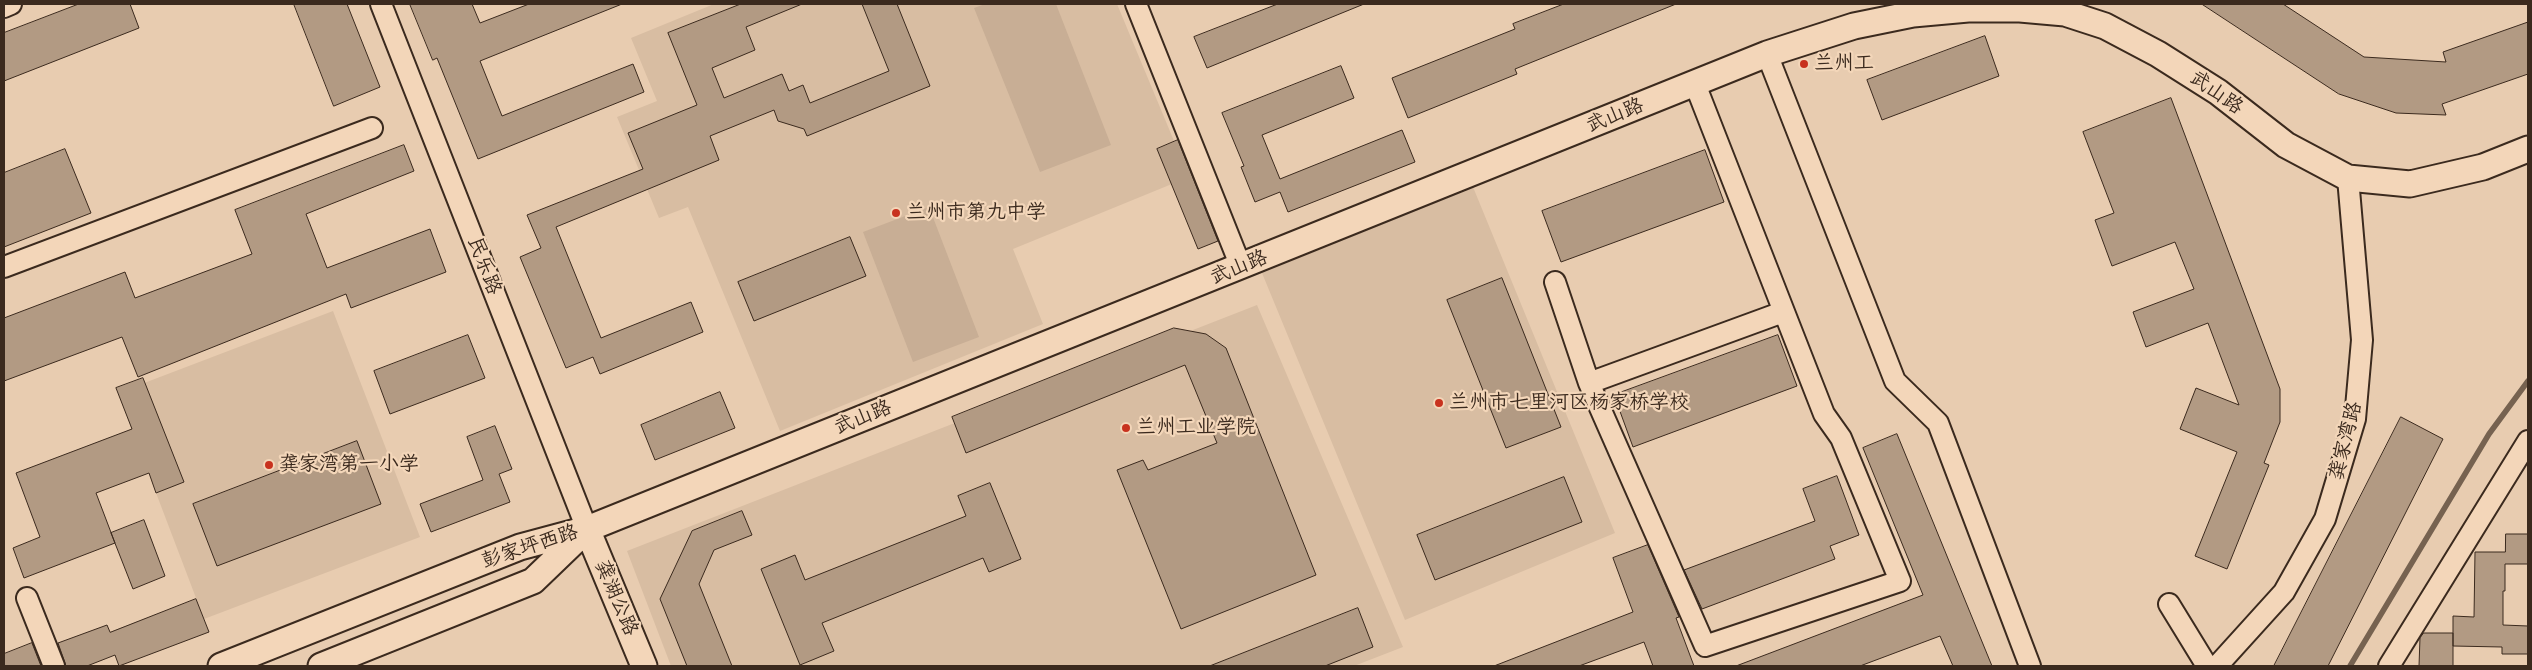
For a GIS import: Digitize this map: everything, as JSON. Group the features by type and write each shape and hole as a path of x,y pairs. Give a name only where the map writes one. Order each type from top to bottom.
{"main road":[{"name":"武山路","path":"587,529 1767,54 1895,11 2020,9 2065,13 2105,26 2158,54 2218,92 2286,145 2348,178 2410,184 2483,167 2528,148"},
{"name":"彭家坪西路","path":"221,666 520,547 587,529"},
{"name":"彭家坪西路","path":"321,666 533,581 587,529"},
{"name":"龚湖公路","path":"587,529 644,666"}],"street":[{"path":"4,7 11,4"},
{"name":"民乐路","path":"381,4 587,529"},
{"path":"1136,4 1241,267"},
{"path":"1767,54 1895,381 1938,423 2030,666"},
{"path":"1555,282 1589,383 1705,646 1900,581 1841,438 1824,414 1695,84"},
{"path":"4,266 372,128"},
{"name":"龚家湾路","path":"2217,666 2284,592 2289,584 2325,519 2355,419 2362,340 2348,178"},
{"path":"1589,383 1783,312"},
{"path":"2389,666 2528,441"},
{"path":"27,598 54,666"},
{"path":"2169,604 2207,666"}],"shaded area":[{"name":"兰州市第九中学","path":"714,4 1117,4 1189,177 1013,249 1043,324 780,431 688,207 659,218 617,117 657,101 631,38"},
{"path":"985,4 1056,4 1111,145 1040,172 974,8"},
{"name":"兰州市七里河区杨家桥学校","path":"1473,187 1615,533 1405,620 1262,273"},
{"path":"929,207 979,337 913,362 863,232"},
{"name":"兰州工业学院","path":"1257,305 1403,647 1354,666 671,666 627,551"},
{"name":"龚家湾第一小学","path":"333,311 420,537 204,619 118,393"}],"building":[{"path":"79,4 130,4 139,28 4,81 4,33"},
{"path":"294,4 347,4 380,87 334,106"},
{"path":"410,4 472,4 480,23 529,4 622,4 480,61 502,116 633,64 644,92 478,159 437,58 433,60"},
{"path":"741,4 802,4 746,27 755,50 712,68 724,98 782,74 789,91 803,85 810,103 889,71 862,4 897,4 930,86 807,136 804,129 778,121 774,110 710,136 719,160 556,227 601,338 691,302 703,332 600,374 593,357 566,368 520,257 541,248 527,215 643,169 628,133 697,105 668,33"},
{"path":"1278,4 1364,4 1207,68 1194,37"},
{"path":"1564,4 1676,4 1515,69 1517,74 1408,118 1392,78 1515,29 1513,24"},
{"path":"2202,4 2283,4 2364,57 2446,62 2443,52 2528,22 2528,74 2442,104 2446,115 2396,113 2339,94"},
{"path":"1985,36 1999,76 1882,120 1867,80"},
{"path":"1341,66 1354,98 1262,135 1280,179 1402,130 1415,162 1288,212 1280,192 1255,202 1241,167 1244,166 1222,113"},
{"path":"2171,98 2280,389 2280,422 2264,463 2269,465 2227,569 2195,556 2237,452 2180,429 2196,388 2239,405 2208,323 2146,347 2133,312 2194,289 2175,242 2112,266 2095,220 2114,213 2083,132"},
{"path":"1178,140 1218,241 1198,249 1157,149"},
{"path":"404,145 414,171 306,214 327,268 430,229 446,272 351,308 346,294 138,377 122,337 4,381 4,318 125,272 135,298 252,254 235,210"},
{"path":"65,149 91,213 4,247 4,173"},
{"path":"1705,150 1724,202 1561,262 1542,211"},
{"path":"850,237 866,276 754,321 738,282"},
{"path":"1502,278 1561,427 1506,448 1447,300"},
{"path":"1174,328 1206,334 1226,348 1316,575 1181,629 1117,470 1143,460 1148,470 1217,443 1185,365 966,453 952,417"},
{"path":"468,335 485,378 390,414 374,371"},
{"path":"1778,335 1797,386 1633,447 1614,395"},
{"path":"143,378 184,482 156,493 149,473 96,493 115,543 24,578 13,548 40,537 16,473 132,429 116,388"},
{"path":"720,392 735,428 655,460 641,425"},
{"path":"2401,417 2443,439 2328,666 2274,666"},
{"path":"495,426 512,469 499,474 510,502 431,532 420,504 483,480 467,437"},
{"path":"1897,434 1992,666 1953,666 1940,636 1860,666 1736,666 1923,595 1863,448"},
{"path":"357,441 381,504 217,566 193,504"},
{"path":"1837,476 1859,535 1830,546 1835,559 1702,609 1684,570 1815,521 1803,489"},
{"path":"1564,477 1582,522 1435,580 1417,535"},
{"path":"990,483 1021,559 989,572 983,558 822,623 834,651 800,665 761,569 795,555 805,580 966,516 958,496"},
{"path":"742,511 752,535 714,550 699,584 732,666 687,666 660,599 692,531"},
{"path":"144,520 165,576 133,589 111,533"},
{"path":"2506,534 2528,534 2528,564 2505,564 2503,625 2528,626 2528,654 2502,654 2502,647 2453,646 2453,616 2474,617 2475,552 2505,552"},
{"path":"1648,545 1679,617 1676,618 1694,666 1653,666 1644,642 1579,666 1494,666 1633,612 1613,558"},
{"path":"196,599 209,632 119,666 115,655 87,666 66,666 58,643 107,625 110,632"},
{"path":"1358,608 1373,647 1325,666 1210,666"},
{"path":"2424,633 2453,633 2453,666 2419,666 2420,638"},
{"path":"32,643 41,666 4,666 4,654"}],"waterway":[{"path":"2350,666 2489,434 2528,381"}],"place":[{"name":"兰州工","path":"1804,64"},
{"name":"兰州市第九中学","path":"896,213"},
{"name":"兰州市七里河区杨家桥学校","path":"1439,403"},
{"name":"兰州工业学院","path":"1126,428"},
{"name":"龚家湾第一小学","path":"269,465"}]}
